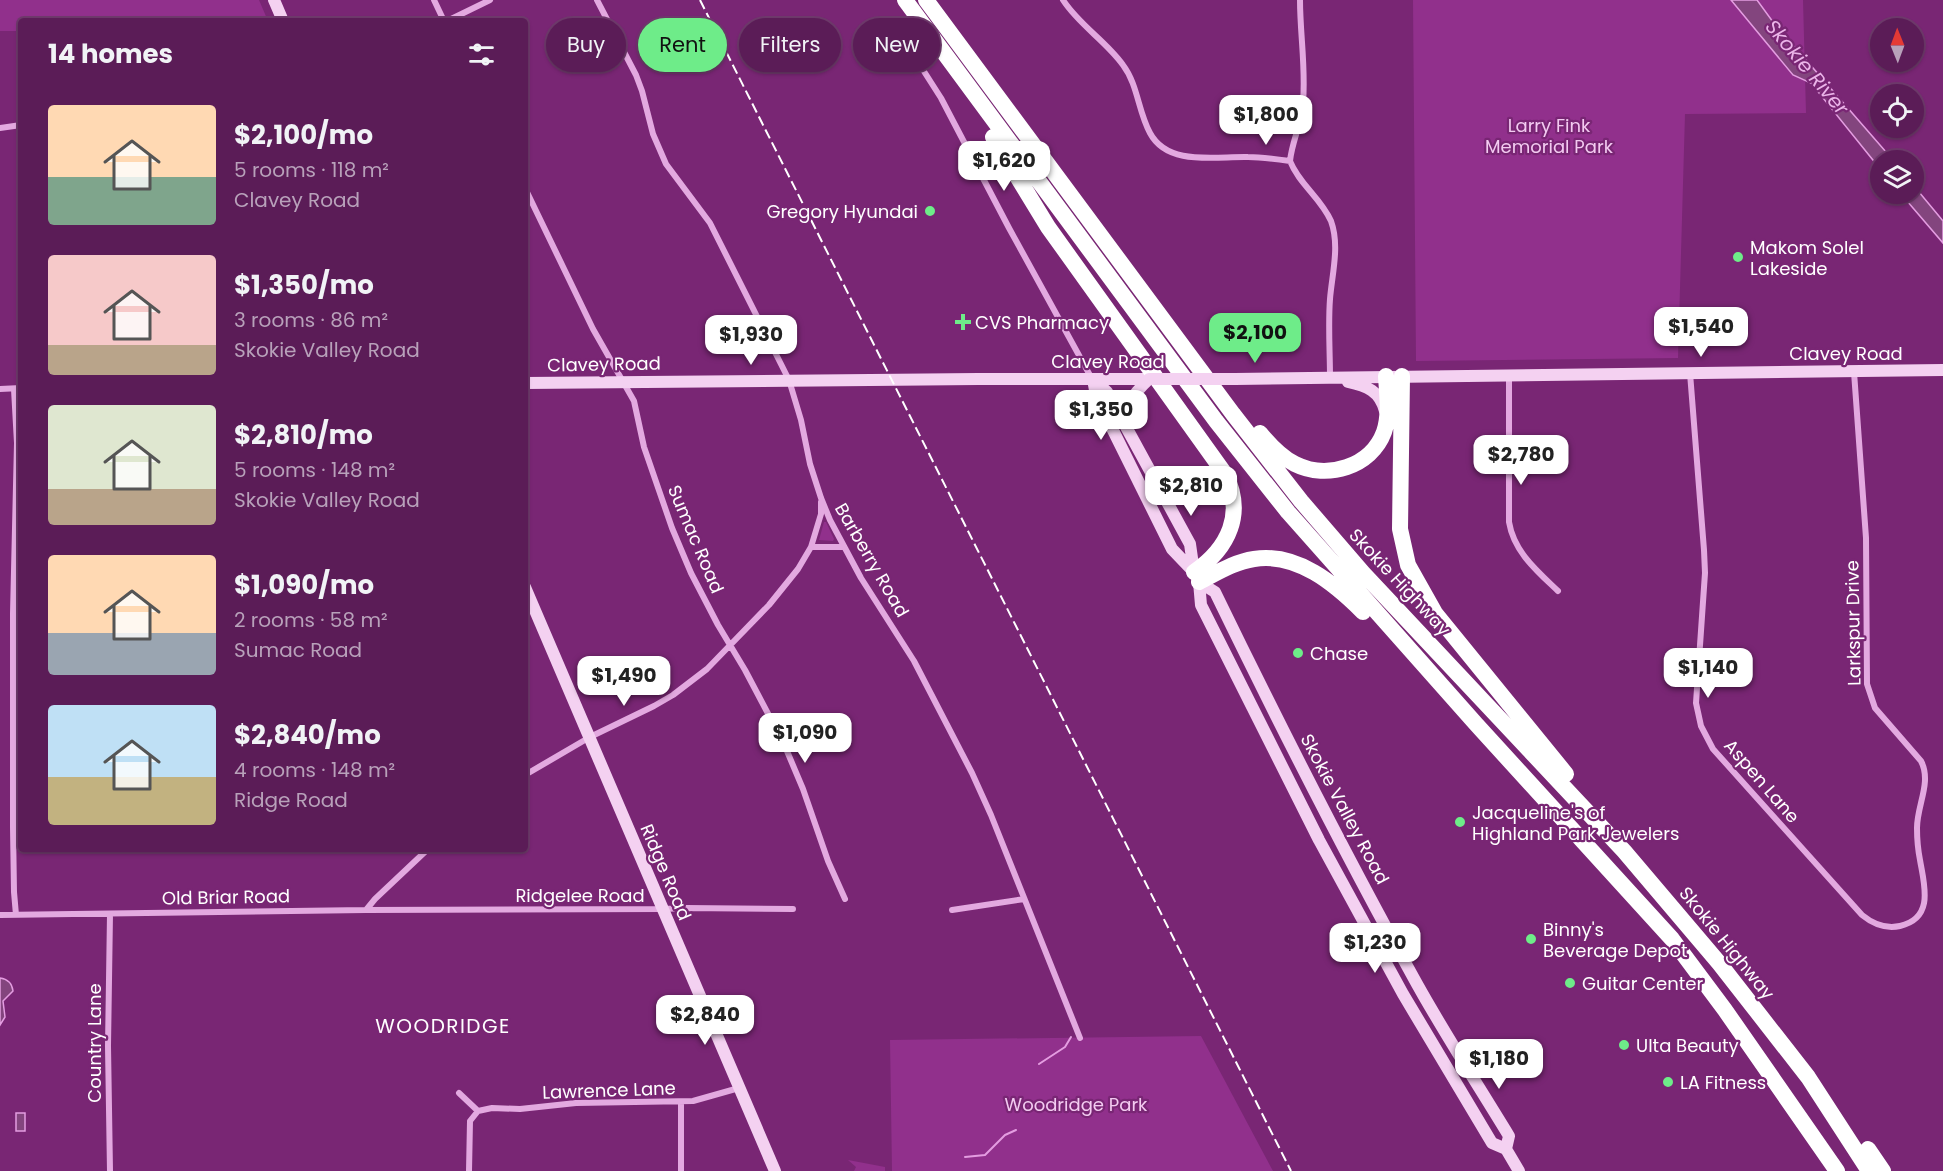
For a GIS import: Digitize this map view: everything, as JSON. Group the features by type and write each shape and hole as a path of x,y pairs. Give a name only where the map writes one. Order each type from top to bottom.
{"highway":[{"name":"Skokie Highway","path":"905,0 918,18"},
{"name":"Skokie Highway","path":"926,0 1233,414 1301,501 1370,580 1624,851 1719,963 1808,1077 1869,1171"},
{"name":"Skokie Highway","path":"940,48 1216,421 1329,560 1672,939 1725,1010 1837,1171"},
{"path":"940,58 1003,152 1048,227 1225,474 1233,489 1234,518 1230,532 1196,577"},
{"path":"1110,249 1153,294 1267,442 1294,464 1309,469 1338,470 1356,463 1371,452 1378,442 1387,419 1394,376"},
{"path":"1394,376 1400,528 1408,565 1417,584 1442,622 1583,794 1624,851"},
{"path":"1196,577 1255,559 1279,560 1307,569 1338,589 1420,670 1455,700"},
{"path":"1725,1010 1823,1171"},
{"path":"1808,1077 1840,1111 1883,1171"}],"main road":[{"path":"274,0 282,18"},
{"name":"Clavey Road","path":"528,383 1235,379 1943,370"},
{"path":"1331,378 1362,385 1376,393 1382,399 1387,419"},
{"name":"Skokie Valley Road","path":"1093,379 1107,392 1190,544 1201,606 1319,840 1403,994 1492,1143 1506,1149 1519,1171"},
{"name":"Skokie Valley Road","path":"1093,379 1096,396 1172,549 1196,577 1215,592 1295,754 1418,985 1509,1136 1506,1149"},
{"path":"1127,430 1127,412 1132,397 1149,379"},
{"name":"Ridge Road","path":"528,603 590,737 775,1171"},
{"path":"1368,930 1384,922"},
{"path":"1403,994 1418,985"}],"street":[{"path":"434,0 444,18"},
{"path":"452,18 490,0"},
{"name":"Barberry Road","path":"597,0 636,75 653,134 666,164 710,223 789,380 821,498 844,547 936,702 986,804 1080,1038"},
{"path":"1064,0 1124,65 1137,93 1150,134 1162,147 1176,154 1198,158 1251,157 1290,160"},
{"path":"1300,0 1303,104 1301,123 1290,160 1295,174 1318,200 1332,225 1335,248 1330,299 1331,378"},
{"name":"Skokie Valley Road","path":"924,72 1093,379"},
{"path":"0,128 18,125"},
{"name":"Sumac Road","path":"528,194 593,329 634,400 644,447 672,528 691,573 784,744 803,789 828,861 845,899"},
{"name":"Larkspur Drive","path":"1854,372 1866,538 1867,684 1875,708 1921,761 1926,770 1917,826 1918,852 1926,889"},
{"name":"Aspen Lane","path":"1690,373 1705,573 1696,703 1706,737 1713,749 1739,779 1870,921 1888,927 1902,926 1910,922 1923,907 1926,889"},
{"path":"1509,374 1509,522 1512,536 1519,550 1558,591"},
{"path":"0,389 18,388 13,614 13,838 16,915"},
{"path":"528,774 590,737 673,695 707,669 769,605 798,569 811,547 821,514 821,498"},
{"path":"811,547 844,547"},
{"path":"366,910 425,852"},
{"path":"951,910 1005,904 1024,899"},
{"name":"Ridgelee Road","path":"366,910 793,909"},
{"name":"Old Briar Road","path":"0,915 366,910"},
{"name":"Country Lane","path":"110,914 108,1046 111,1171"},
{"name":"Lawrence Lane","path":"478,1112 492,1108 520,1109 576,1103 681,1102 710,1097 739,1087"},
{"path":"459,1093 478,1112 470,1121 469,1171"},
{"path":"681,1102 681,1171"}],"green space":[{"path":"0,0 259,0 267,18 18,18 18,31 0,31"},
{"name":"Larry Fink Memorial Park","path":"1413,0 1803,0 1806,113 1685,114 1678,358 1416,361"},
{"path":"824,522 826,522 833,541 819,540"},
{"name":"Woodridge Park","path":"1201,1036 1273,1171 892,1171 890,1040"},
{"path":"848,1160 885,1167 885,1171 854,1171 856,1167"}],"water":[{"name":"Skokie River","path":"1731,0 1757,0 1773,22 1870,134 1870,138 1874,138 1884,150 1870,150 1870,156 1811,83 1793,75"},
{"path":"1924,198 1943,221 1943,243 1910,204 1924,204"},
{"path":"0,978 9,982 13,991 3,1001 5,1017 0,1025"},
{"path":"16,1113 25,1113 25,1131 16,1131"}],"waterway":[{"path":"1039,1064 1065,1047 1071,1037"},
{"path":"965,1157 985,1155 1005,1135 1016,1130"}],"railway":[{"path":"700,0 1291,1171"}],"place":[{"name":"Gregory Hyundai","path":"930,211"},
{"name":"Makom Solel Lakeside","path":"1738,257"},
{"name":"CVS Pharmacy","path":"963,322"},
{"name":"Chase","path":"1298,653"},
{"name":"Jacqueline's of Highland Park Jewelers","path":"1460,822"},
{"name":"Binny's Beverage Depot","path":"1531,939"},
{"name":"Guitar Center","path":"1570,983"},
{"name":"Ulta Beauty","path":"1624,1045"},
{"name":"LA Fitness","path":"1668,1082"}],"district":[{"name":"WOODRIDGE","path":"443,1026"}]}
